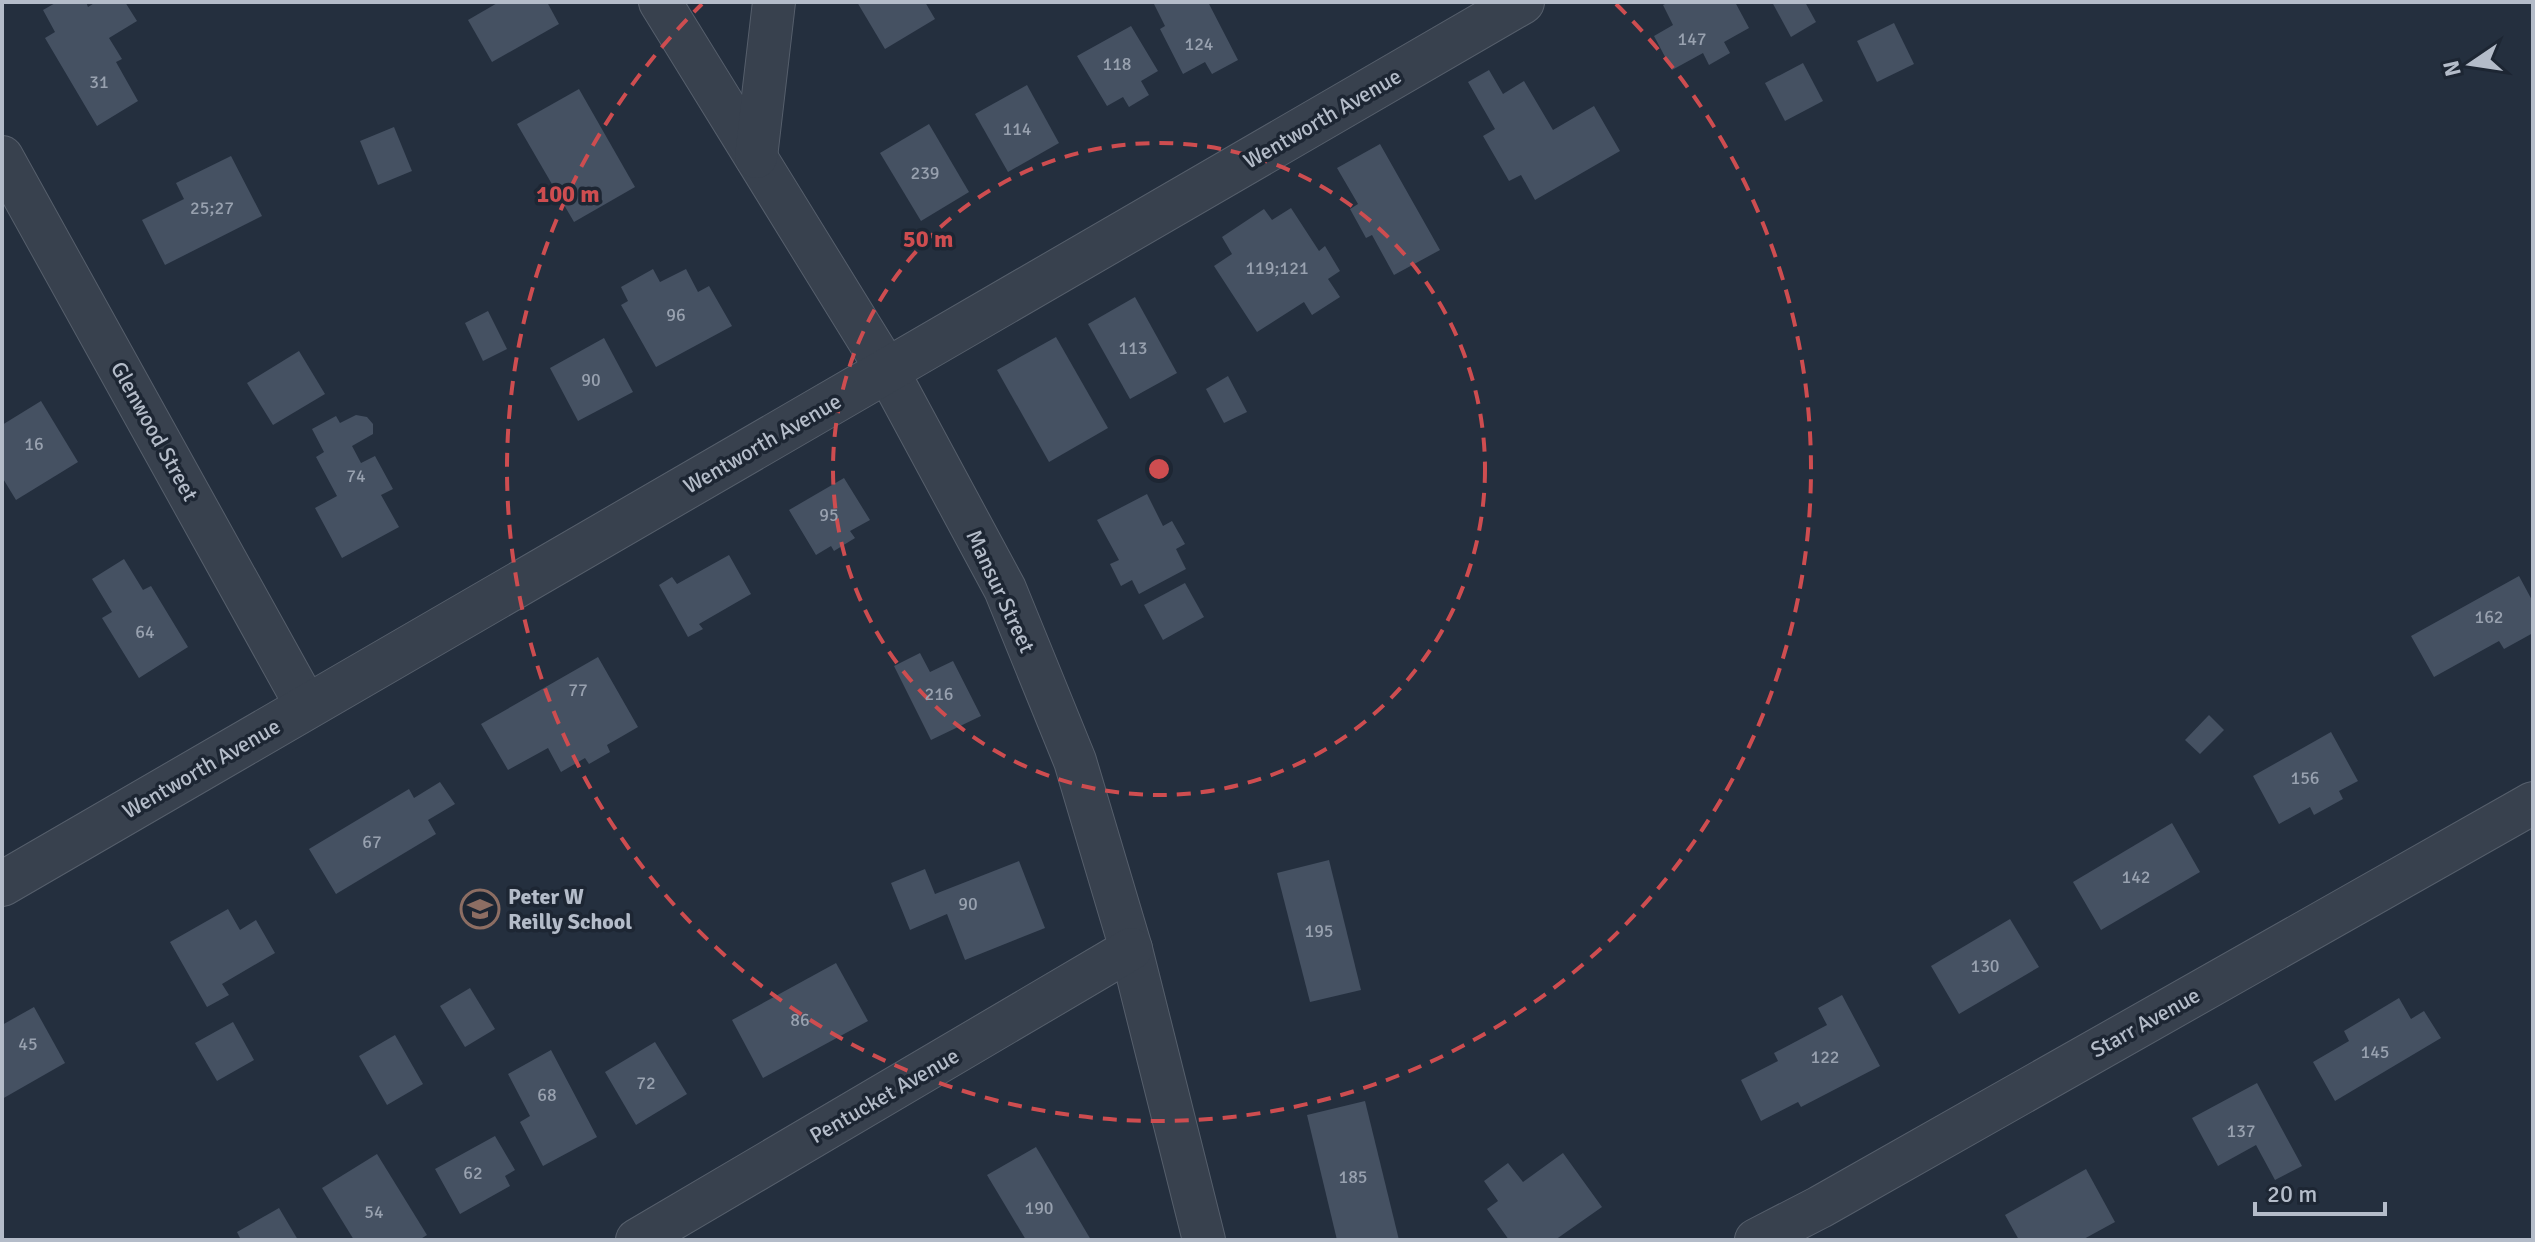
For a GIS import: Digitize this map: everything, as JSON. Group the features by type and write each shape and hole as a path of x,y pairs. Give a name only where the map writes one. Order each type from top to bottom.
{"street":[{"name":"Mansur Street","path":"660,2 887,370 1005,589 1075,761 1131,949 1204,1240"},
{"path":"756,157 774,2"},
{"name":"Wentworth Avenue","path":"2,884 1522,2"},
{"name":"Glenwood Street","path":"2,157 307,707"},
{"name":"Starr Avenue","path":"1756,1240 1820,1207 2533,803"},
{"name":"Pentucket Avenue","path":"637,1240 1131,949"}],"building":[{"path":"57,2 86,2 88,7 96,2 125,2 137,21 109,38 122,59 116,62 138,101 97,126 45,38 55,32 43,10"},
{"path":"499,2 547,2 559,24 492,62 468,20"},
{"path":"857,2 925,2 935,19 885,49"},
{"path":"1153,2 1208,2 1238,60 1212,74 1205,62 1183,74 1160,29 1165,26"},
{"path":"1669,2 1735,2 1749,28 1724,42 1730,53 1709,65 1703,53 1672,70 1654,36 1673,25 1663,5"},
{"path":"1772,2 1805,2 1816,22 1791,37"},
{"path":"1894,23 1914,64 1877,82 1857,41"},
{"path":"1131,26 1158,71 1141,81 1149,95 1129,107 1123,97 1107,106 1077,56"},
{"path":"1803,63 1823,101 1785,121 1765,83"},
{"path":"1489,70 1503,94 1524,81 1553,130 1594,106 1620,151 1535,200 1521,175 1509,181 1483,136 1495,129 1468,82"},
{"path":"1027,85 1059,143 1008,172 975,114"},
{"path":"579,89 635,187 574,222 517,124"},
{"path":"929,124 969,192 921,221 880,153"},
{"path":"394,127 412,171 378,185 360,141"},
{"path":"1380,144 1440,250 1394,275 1372,235 1366,238 1350,209 1358,204 1337,168"},
{"path":"231,156 262,216 165,265 142,220 184,199 176,183"},
{"path":"1291,208 1319,251 1325,246 1340,271 1328,279 1340,297 1312,315 1304,302 1257,332 1214,266 1232,254 1222,237 1264,209 1272,220"},
{"path":"653,269 660,282 686,269 698,292 709,286 732,326 656,367 621,305 628,301 621,287"},
{"path":"1135,297 1177,373 1130,399 1088,324"},
{"path":"488,311 507,349 483,361 465,323"},
{"path":"1056,337 1108,428 1049,462 997,370"},
{"path":"604,338 633,392 578,421 550,368"},
{"path":"299,351 325,394 273,425 247,383"},
{"path":"1228,376 1247,412 1224,423 1206,389"},
{"path":"41,401 78,462 16,500 2,477 2,425"},
{"path":"356,415 367,417 373,424 373,434 352,446 361,463 375,456 393,489 381,495 399,527 342,558 315,508 337,496 316,457 324,452 312,429 336,416 340,423"},
{"path":"844,478 870,520 850,531 855,538 834,551 831,546 816,555 789,510"},
{"path":"1147,494 1163,526 1172,521 1185,544 1176,549 1186,569 1139,594 1132,580 1121,586 1110,564 1119,560 1097,520"},
{"path":"729,555 751,594 699,624 703,629 688,637 659,585 672,577 677,584"},
{"path":"124,559 143,590 151,586 188,647 139,678 102,618 112,612 92,579"},
{"path":"2519,576 2533,602 2533,633 2504,649 2499,641 2434,677 2411,636"},
{"path":"1185,583 1204,617 1163,640 1144,605"},
{"path":"920,653 930,672 953,661 981,716 931,740 894,666"},
{"path":"598,657 638,727 607,745 610,752 589,764 585,758 561,772 548,748 508,770 481,724"},
{"path":"2209,715 2224,730 2200,754 2185,740"},
{"path":"2331,732 2358,781 2339,791 2343,799 2314,815 2310,807 2279,824 2253,776"},
{"path":"440,782 455,804 428,820 436,834 336,894 309,849 409,789 414,798"},
{"path":"2172,823 2200,872 2101,930 2073,882"},
{"path":"1329,860 1361,990 1310,1002 1277,873"},
{"path":"1019,861 1045,928 965,960 947,914 910,930 891,883 925,869 935,894"},
{"path":"228,909 240,930 256,920 275,953 222,984 229,995 207,1007 170,942"},
{"path":"2010,919 2039,967 1959,1014 1931,966"},
{"path":"836,963 868,1021 763,1078 732,1020"},
{"path":"470,988 495,1029 465,1047 440,1006"},
{"path":"1842,995 1880,1066 1801,1107 1798,1102 1761,1121 1741,1080 1778,1061 1774,1053 1827,1025 1818,1008"},
{"path":"2399,998 2411,1019 2424,1011 2441,1038 2335,1101 2313,1062 2349,1041 2344,1031"},
{"path":"34,1007 65,1063 2,1099 2,1025"},
{"path":"233,1022 254,1060 217,1081 195,1043"},
{"path":"395,1035 423,1084 387,1105 359,1056"},
{"path":"655,1042 687,1094 636,1125 605,1072"},
{"path":"551,1050 597,1137 543,1166 520,1122 530,1116 508,1074"},
{"path":"2257,1083 2302,1166 2275,1180 2256,1145 2218,1166 2192,1118"},
{"path":"1365,1101 1399,1240 1337,1240 1307,1115"},
{"path":"495,1136 515,1170 505,1176 510,1186 460,1214 435,1169"},
{"path":"1036,1147 1091,1240 1026,1240 987,1175"},
{"path":"1563,1153 1602,1207 1555,1240 1509,1240 1487,1209 1498,1201 1484,1181 1508,1163 1523,1182"},
{"path":"377,1154 427,1235 419,1240 354,1240 322,1188"},
{"path":"2086,1169 2115,1222 2082,1240 2019,1240 2005,1215"},
{"path":"279,1208 298,1240 241,1240 237,1232"}],"place":[{"name":"Peter W Reilly School","path":"480,909"}]}
